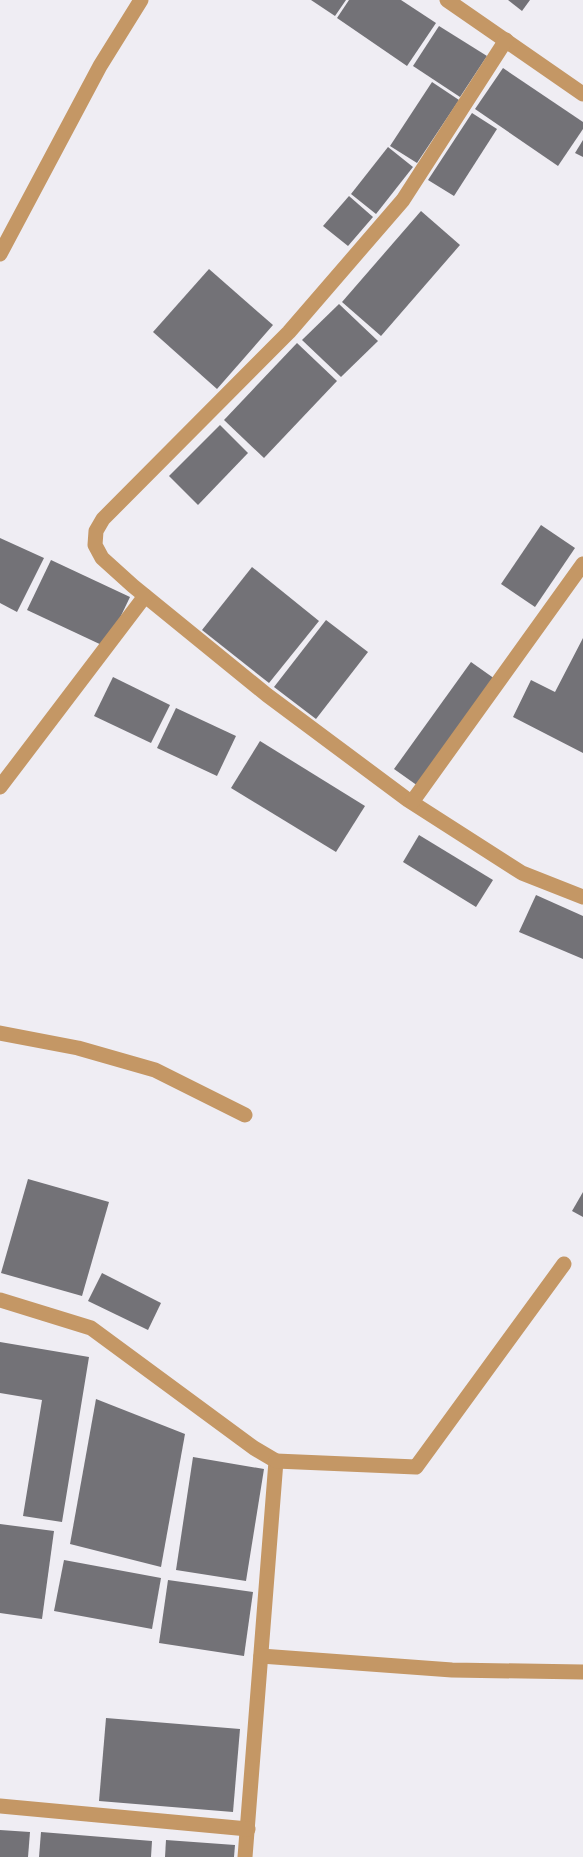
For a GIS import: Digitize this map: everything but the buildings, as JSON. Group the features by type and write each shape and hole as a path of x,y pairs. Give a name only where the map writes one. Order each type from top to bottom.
{"street":[{"path":"0,254 100,66 141,0"},
{"path":"447,0 582,91"},
{"path":"506,40 403,200 288,332 103,519 96,531 95,545 102,558 145,596 266,695 412,802 522,873 583,897"},
{"path":"412,802 583,564"},
{"path":"0,787 145,596"},
{"path":"0,1033 78,1048 155,1070 244,1115"},
{"path":"0,1300 91,1328 254,1448 276,1461 416,1467 564,1264"},
{"path":"245,1857 276,1461"},
{"path":"261,1656 452,1670 583,1672"},
{"path":"0,1806 248,1829"}]}
